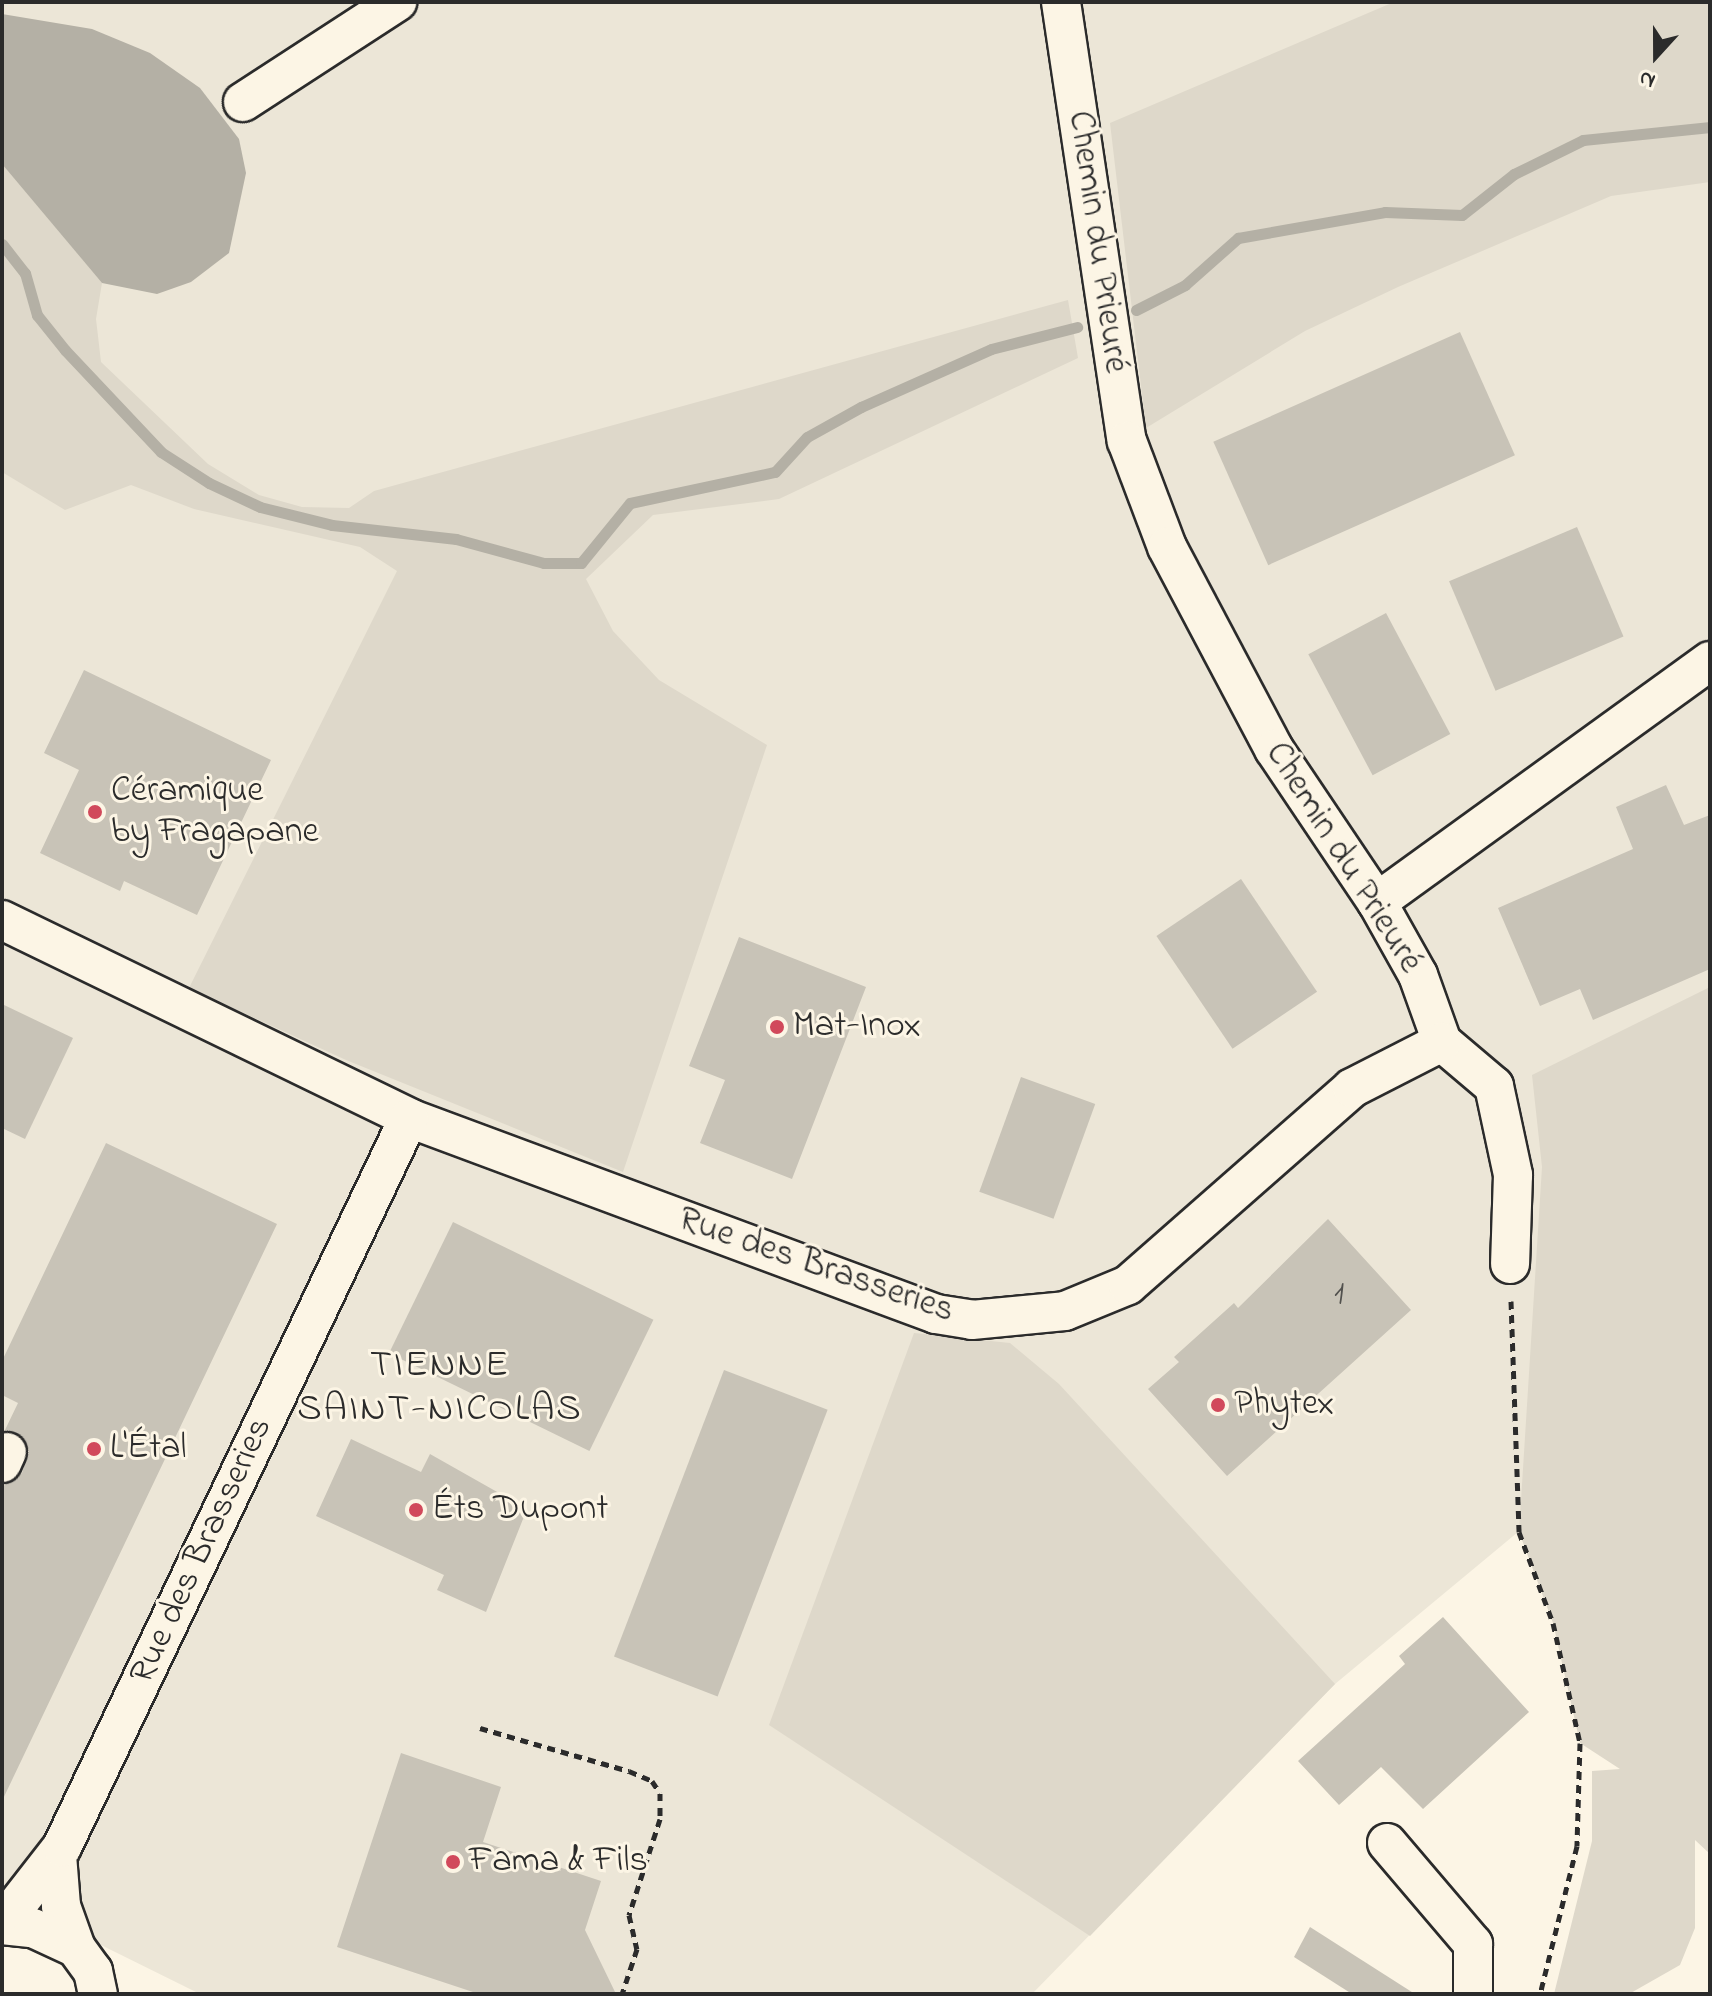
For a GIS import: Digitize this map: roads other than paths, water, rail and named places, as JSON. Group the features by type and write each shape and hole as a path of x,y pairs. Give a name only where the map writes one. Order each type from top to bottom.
{"street":[{"name":"Chemin du Prieuré","path":"1061,2 1127,441 1167,547 1274,749 1377,902 1418,975 1442,1042"},
{"path":"243,102 376,8"},
{"path":"1377,902 1710,661"},
{"name":"Rue des Brasseries","path":"2,920 409,1118 936,1314 1012,1318 1065,1311 1128,1285 1352,1088 1442,1042"},
{"path":"1442,1042 1494,1086 1513,1175 1510,1264"},
{"name":"Rue des Brasseries","path":"2,1924 57,1855 409,1118"},
{"path":"1387,1843 1473,1944 1473,1994"},
{"path":"57,1855 61,1906 89,1971"},
{"path":"2,1924 33,1928 89,1971 130,1994"}],"waterway":[{"path":"1136,310 1185,285 1238,238 1385,212 1462,215 1514,174 1583,140 1710,127"},
{"path":"2,244 25,273 37,315 65,350 161,452 209,483 260,507 332,525 456,539 544,563 581,563 630,503 775,472 807,437 861,407 991,349 1077,327"}],"place":[{"name":"Céramique by Fragapane","path":"95,812"},
{"name":"Mat-Inox","path":"777,1027"},
{"name":"Phytex","path":"1218,1405"},
{"name":"L'Étal","path":"94,1449"},
{"name":"Éts Dupont","path":"416,1510"},
{"name":"Fama & Fils","path":"453,1862"}],"district":[{"name":"TIENNE SAINT-NICOLAS","path":"440,1389"}]}
